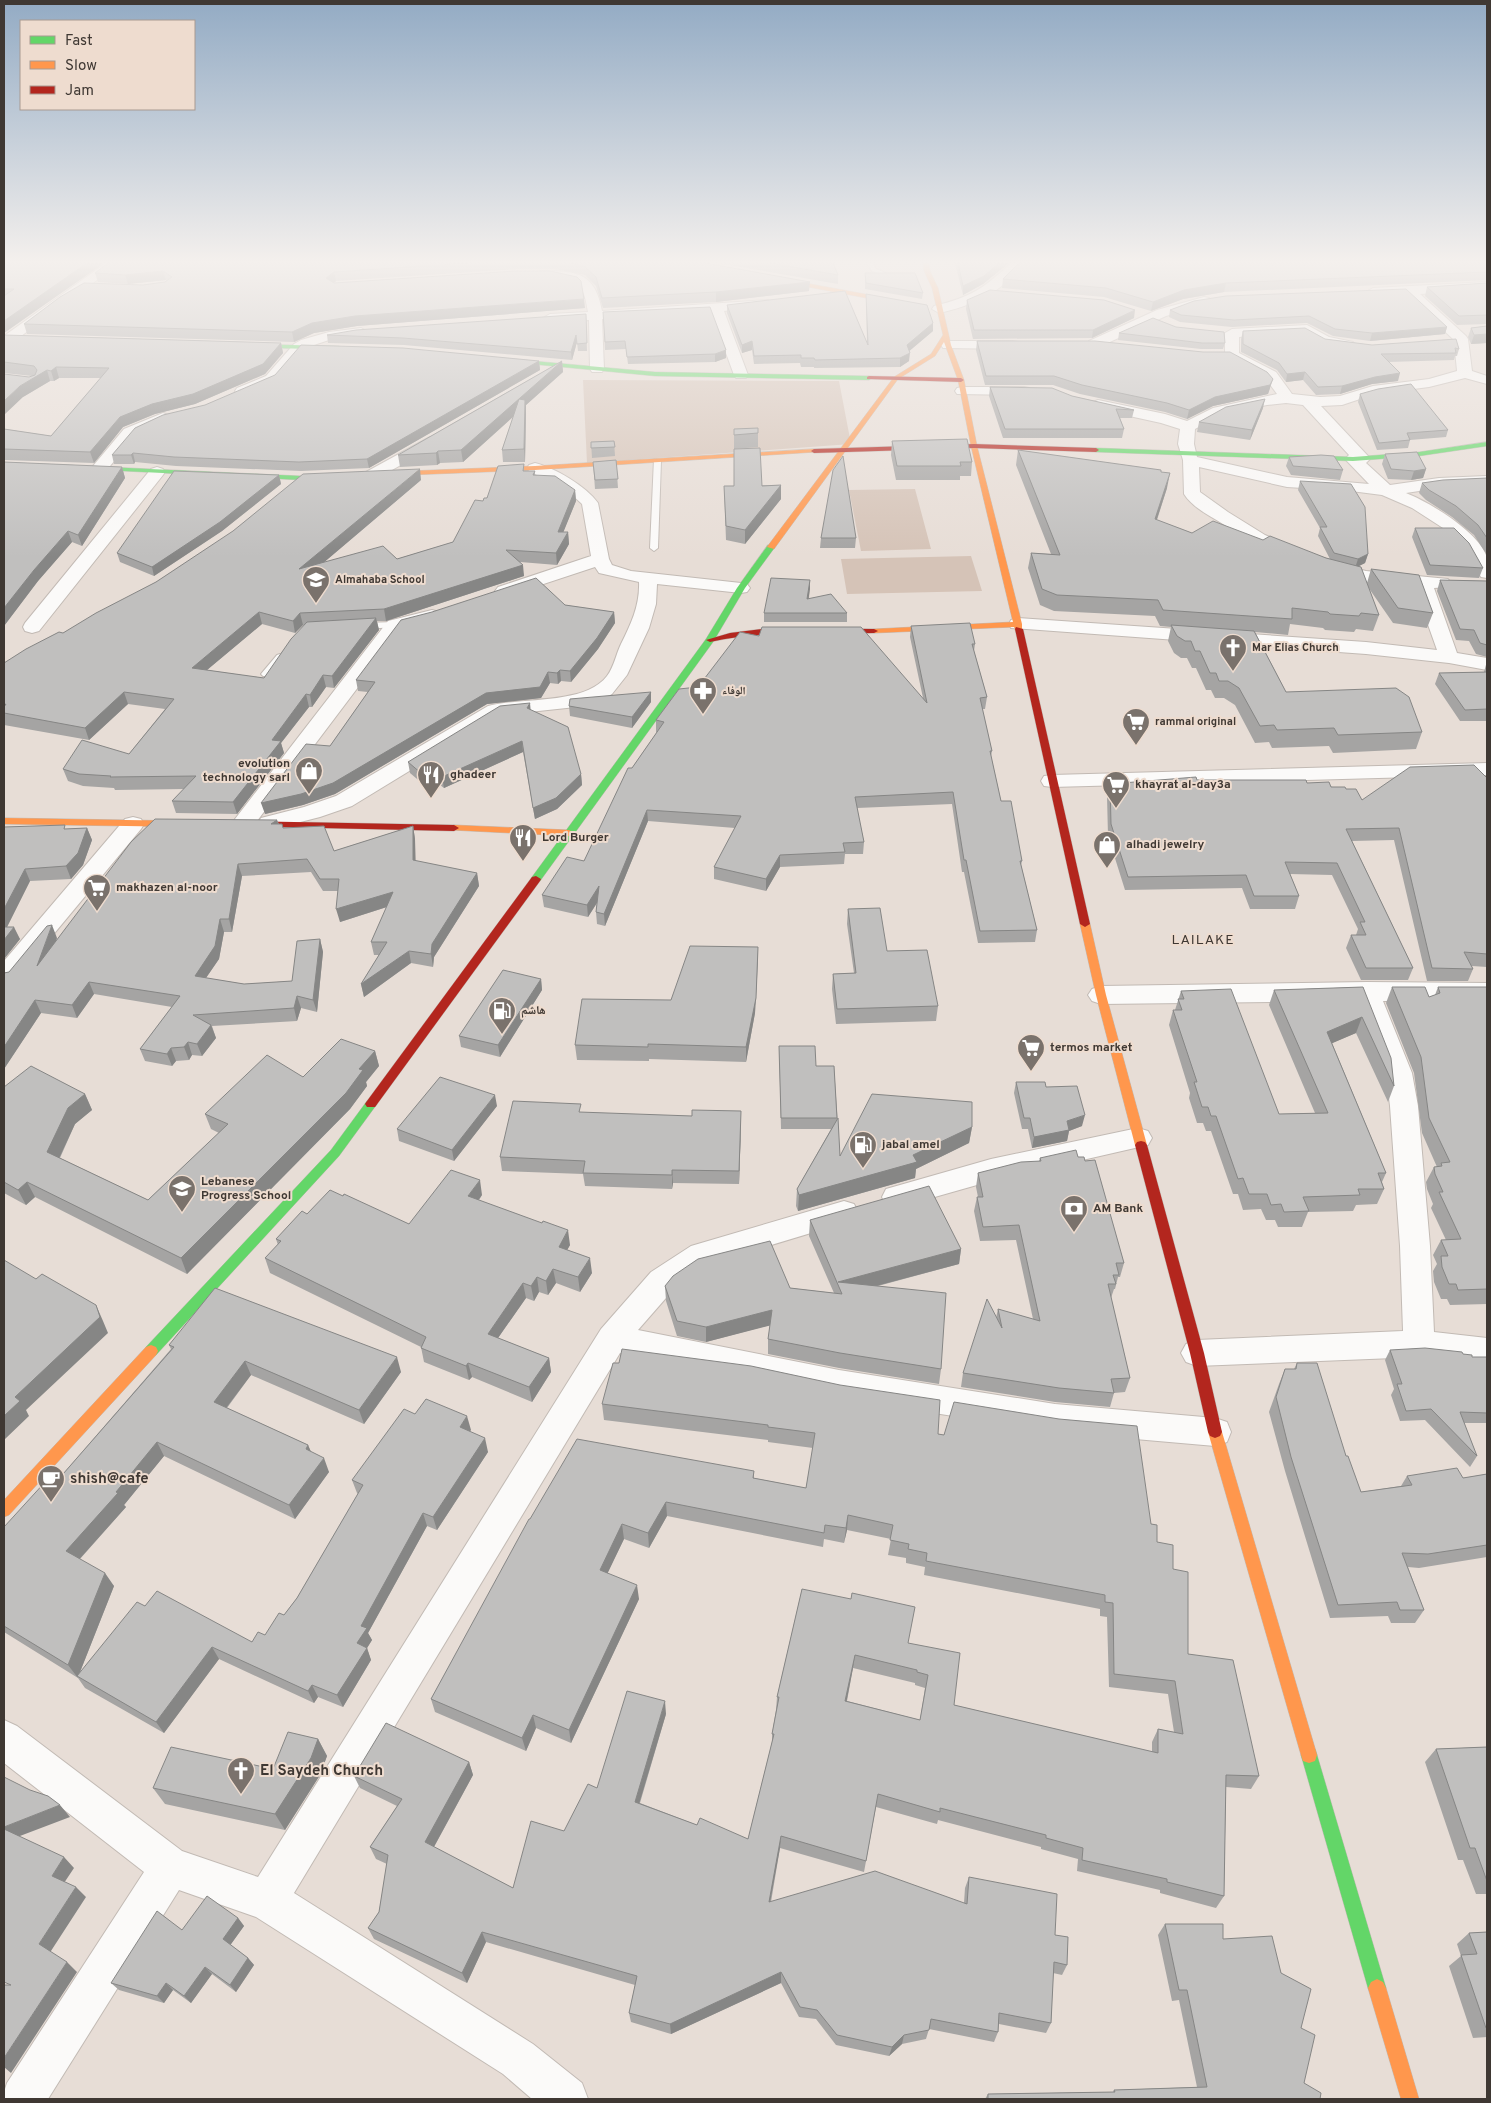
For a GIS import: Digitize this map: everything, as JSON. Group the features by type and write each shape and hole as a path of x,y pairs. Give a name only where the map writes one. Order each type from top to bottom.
{"street":[{"path":"232,395 271,379 287,361"},
{"path":"510,361 656,374 896,378 1035,391"},
{"path":"597,361 597,369"},
{"path":"736,361 741,375"},
{"path":"4,1510 335,1153 710,640 740,588 896,378 923,361"},
{"path":"954,361 962,385 974,446 1018,624 1101,995 1197,1354 1215,1432 1410,2099"},
{"path":"1244,361 1270,374 1281,384 1286,398"},
{"path":"1464,361 1465,374"},
{"path":"532,381 557,366"},
{"path":"1308,401 1386,490 1418,504 1444,520 1475,550 1478,582 1423,583 1332,570 1295,557 1207,507 1192,494 1186,434 1188,427 1229,407 1286,398 1308,401 1342,400 1373,390 1429,383 1465,374 1487,380"},
{"path":"1085,402 1165,419 1188,427"},
{"path":"99,469 130,432 160,419 177,415"},
{"path":"367,475 440,436"},
{"path":"367,475 535,468 845,449 974,446 1189,456 1357,459 1419,454 1487,444"},
{"path":"1189,456 1287,482 1386,490 1487,481"},
{"path":"70,468 301,478 344,476"},
{"path":"535,468 569,484 582,494 590,504 600,559 605,569 648,578 740,588"},
{"path":"32,627 157,472"},
{"path":"280,496 301,478"},
{"path":"485,597 600,559"},
{"path":"269,823 319,810 344,801 494,710 576,700 602,691 615,679 644,620 650,594 648,578"},
{"path":"1423,583 1449,657"},
{"path":"238,824 395,625 408,623 452,609"},
{"path":"710,640 736,632 763,630 867,631 1018,624 1356,647 1449,657 1487,664"},
{"path":"1052,781 1487,769"},
{"path":"4,821 203,824"},
{"path":"238,824 269,823 570,833"},
{"path":"4,976 30,948 134,824"},
{"path":"1367,991 1399,1073 1404,1106 1415,1246 1419,1344"},
{"path":"1101,995 1487,991"},
{"path":"267,1900 612,1338 662,1281 702,1254 748,1239 991,1170 1138,1138"},
{"path":"612,1338 840,1384 1045,1416 1215,1432"},
{"path":"1197,1354 1419,1344 1487,1351"},
{"path":"4,1739 170,1867 267,1900 518,2059 566,2099"},
{"path":"23,2099 170,1867"}],"lane":[{"path":"654,548 657,461"},
{"path":"355,626 395,625"},
{"path":"266,674 288,648"}],"shaded area":[{"path":"583,380 839,381 851,444 587,463"},
{"path":"915,489 931,549 861,551 849,490"},
{"path":"971,556 982,591 847,594 841,559"}],"building":[{"path":"265,361 263,364 193,394 152,404 120,417 90,452 4,449 4,429 51,436 109,368 56,367 51,371 47,370 20,386 4,401 4,374 29,377 35,375 37,370 34,366 4,362"},
{"path":"287,361 539,361 367,459 299,462 174,457 133,453 131,455 112,455 135,428 163,415 205,405 275,375"},
{"path":"562,361 562,361 461,450 398,455"},
{"path":"982,361 1247,361 1267,372 1273,379 1270,385 1215,397 1189,410 1167,403 1082,385 1054,376 986,376"},
{"path":"1275,361 1388,361 1400,373 1375,377 1342,386 1318,387 1305,372 1287,374"},
{"path":"1411,384 1448,430 1407,433 1410,440 1379,443 1360,394"},
{"path":"990,387 1052,388 1072,396 1134,410 1116,409 1124,429 1005,429"},
{"path":"519,399 525,400 524,449 502,450"},
{"path":"1265,399 1252,430 1199,422 1226,407"},
{"path":"758,428 758,433 734,435 734,429"},
{"path":"967,439 972,462 960,462 961,466 897,466 892,441"},
{"path":"614,441 615,447 591,448 591,442"},
{"path":"760,448 762,486 781,485 745,530 726,526 724,486 734,486 734,449"},
{"path":"1018,450 1161,470 1161,472 1170,473 1155,519 1192,533 1213,521 1263,540 1270,536 1326,558 1361,567 1379,615 1361,613 1359,616 1330,614 1328,612 1292,608 1292,619 1163,610 1158,600 1057,595 1042,589 1031,553 1060,555"},
{"path":"1417,452 1426,469 1414,471 1391,469 1385,454"},
{"path":"843,456 856,538 821,538 833,470"},
{"path":"1334,456 1343,470 1293,466 1289,457"},
{"path":"616,460 618,479 595,480 593,462"},
{"path":"4,462 122,467 78,535 68,531 4,608"},
{"path":"524,464 523,471 535,471 533,475 555,476 575,490 558,532 568,532 556,553 506,550 523,565 384,609 300,613 293,621 259,612 192,668 264,678 291,639 307,622 376,618 332,676 323,675 310,695 306,694 272,740 281,741 233,802 172,801 196,776 110,777 79,774 63,769 82,740 129,754 174,699 124,692 85,728 4,713 6,704 4,705 4,663 26,649 59,632 63,633 96,613 156,582 233,531 303,474 420,469 299,569 383,546 397,559 453,542 475,500 483,501 484,498 487,498 498,466"},
{"path":"174,471 279,475 220,522 152,567 117,553"},
{"path":"1487,478 1487,538 1478,525 1456,506 1429,490 1422,483 1443,480"},
{"path":"1300,481 1351,484 1365,507 1368,554 1358,559 1334,553 1320,527 1327,527"},
{"path":"1415,528 1454,528 1469,543 1483,568 1430,565"},
{"path":"1371,569 1419,575 1433,613 1398,608"},
{"path":"536,578 565,605 614,612 597,638 570,671 548,672 540,687 486,693 333,783 301,794 261,803 306,744 330,746 375,682 356,680 401,620 432,612"},
{"path":"771,578 810,580 807,599 831,594 847,613 764,613"},
{"path":"1440,580 1487,581 1487,645 1480,643 1474,630 1460,629"},
{"path":"970,623 975,644 972,644 987,697 980,698 992,751 990,751 1001,801 1011,801 1022,861 1020,861 1037,930 980,931 966,860 964,860 953,792 855,797 864,842 843,843 845,852 780,855 766,879 714,867 741,816 647,810 604,914 596,912 599,886 587,905 542,895 567,857 584,861 628,768 632,768 664,722 656,720 679,689 698,687 740,632 759,636 762,627 861,627 927,703 911,626"},
{"path":"1171,625 1254,631 1286,692 1396,688 1409,697 1422,732 1338,735 1334,728 1277,730 1274,725 1260,726 1239,688 1228,681 1219,681 1216,673 1210,673 1200,651 1195,651 1191,641 1185,641 1177,636"},
{"path":"1487,672 1487,709 1465,710 1439,673"},
{"path":"651,692 632,717 569,706 570,699"},
{"path":"530,703 527,708 568,727 581,774 556,798 533,808 522,741 442,777 439,774 428,779 408,762 500,706"},
{"path":"1474,765 1487,778 1487,954 1464,952 1473,969 1432,968 1399,828 1346,829 1413,968 1366,968 1351,935 1366,935 1360,922 1365,922 1337,863 1285,862 1299,896 1254,896 1246,875 1128,877 1111,824 1110,784 1196,777 1197,780 1306,780 1307,783 1329,782 1331,787 1356,789 1362,800 1410,767"},
{"path":"155,819 277,820 271,824 282,824 283,828 324,826 334,851 413,826 413,860 477,873 432,944 431,954 409,951 361,984 387,942 371,942 393,892 336,909 339,879 320,879 307,859 238,864 229,919 220,919 215,946 195,976 244,984 292,981 297,941 320,939 313,1000 297,996 294,1008 193,1015 211,1025 197,1044 188,1042 184,1047 171,1048 167,1054 140,1049 180,996 89,982 72,1005 35,1000 4,1047 4,973 9,972 47,926 52,925 37,966 131,842"},
{"path":"65,825 64,829 87,828 78,853 66,866 25,869 4,909 4,827"},
{"path":"880,908 887,951 927,950 938,1006 837,1009 833,974 856,973 848,909"},
{"path":"4,927 14,927 4,940"},
{"path":"690,946 758,947 756,998 746,1047 648,1044 648,1047 575,1045 582,999 671,1000"},
{"path":"503,970 541,979 498,1045 459,1036"},
{"path":"1363,987 1391,1058 1394,1086 1362,1017 1327,1032 1386,1173 1378,1173 1384,1189 1358,1189 1360,1195 1303,1197 1309,1211 1284,1212 1281,1204 1271,1205 1267,1194 1249,1194 1243,1178 1238,1179 1216,1116 1211,1116 1208,1107 1202,1107 1194,1082 1197,1082 1173,1010 1182,1010 1178,999 1184,999 1181,991 1231,989 1279,1114 1328,1113 1274,990"},
{"path":"1392,987 1425,987 1429,997 1440,993 1438,987 1487,987 1487,1289 1458,1290 1456,1284 1449,1284 1442,1267 1441,1256 1448,1256 1441,1240 1461,1239 1439,1192 1443,1192 1434,1167 1442,1166 1441,1163 1450,1162 1429,1118 1421,1057"},
{"path":"341,1039 375,1051 359,1069 363,1070 346,1093 181,1258 27,1182 18,1190 4,1182 4,1087 31,1066 85,1094 68,1108 47,1152 148,1200 228,1124 205,1114 267,1055 303,1077"},
{"path":"779,1046 815,1046 816,1066 834,1066 837,1118 781,1118"},
{"path":"440,1077 495,1095 452,1150 397,1129"},
{"path":"1016,1082 1045,1082 1046,1087 1077,1086 1085,1115 1067,1121 1069,1130 1034,1137 1030,1118 1024,1118"},
{"path":"872,1094 972,1102 972,1127 913,1155 917,1162 799,1195 797,1189 838,1118 840,1156"},
{"path":"513,1101 581,1104 579,1112 692,1116 692,1110 741,1111 739,1171 672,1170 672,1175 583,1173 585,1161 500,1157"},
{"path":"1076,1150 1078,1157 1084,1157 1085,1161 1095,1160 1124,1263 1116,1263 1119,1275 1113,1275 1116,1284 1108,1284 1130,1378 1111,1379 1114,1393 1059,1388 963,1373 987,1299 1002,1328 998,1309 1040,1321 1019,1225 983,1227 977,1197 983,1197 978,1173 1021,1162 1041,1161 1040,1158"},
{"path":"451,1170 480,1180 468,1196 542,1223 543,1221 568,1230 559,1247 590,1258 578,1277 553,1269 546,1281 537,1277 531,1286 523,1283 488,1334 549,1358 529,1387 468,1363 466,1366 421,1348 426,1337 265,1258 281,1241 276,1239 302,1211 307,1214 330,1190 343,1196 344,1194 409,1224"},
{"path":"929,1186 961,1249 838,1282 946,1293 941,1369 768,1339 772,1310 706,1327 677,1321 665,1286 673,1276 698,1259 770,1241 790,1288 842,1294 810,1220"},
{"path":"4,1260 36,1279 42,1274 96,1305 100,1317 15,1397 20,1401 4,1416"},
{"path":"215,1288 397,1357 359,1410 245,1361 214,1402 308,1445 306,1449 324,1458 289,1505 157,1442 116,1492 118,1493 66,1551 105,1573 68,1665 4,1626 4,1527 56,1470 63,1474 174,1347 169,1345"},
{"path":"1425,1348 1462,1352 1463,1354 1472,1355 1472,1357 1487,1357 1487,1413 1460,1412 1477,1456 1431,1409 1406,1411 1397,1384 1402,1384 1390,1350"},
{"path":"622,1349 751,1366 840,1385 940,1400 938,1434 944,1435 954,1402 1059,1419 1137,1426 1151,1524 1157,1525 1157,1542 1173,1545 1173,1569 1188,1572 1188,1654 1233,1660 1259,1776 1226,1775 1224,1896 1167,1882 1167,1879 1082,1860 1083,1848 1046,1838 1046,1835 940,1808 940,1812 878,1794 866,1861 781,1836 769,1902 875,1871 967,1904 969,1877 1057,1894 1055,1935 1068,1937 1067,1965 1054,1962 1051,2023 999,2013 998,2032 931,2019 929,2030 904,2035 892,2047 837,2035 817,2010 800,2007 781,1972 670,2024 629,2013 637,1976 482,1932 462,1973 368,1928 379,1912 388,1855 370,1847 402,1799 354,1776 386,1723 469,1762 425,1842 513,1888 531,1821 564,1831 588,1784 597,1788 627,1691 665,1701 635,1802 697,1825 700,1818 748,1839 774,1734 772,1734 779,1697 777,1697 802,1589 851,1599 852,1593 915,1607 908,1643 960,1653 954,1705 1158,1753 1158,1729 1183,1734 1175,1681 1114,1674 1113,1603 1105,1602 1105,1595 926,1561 927,1553 908,1549 909,1544 890,1540 893,1525 848,1515 846,1528 825,1525 824,1533 666,1502 648,1533 622,1524 600,1570 637,1585 569,1730 533,1715 522,1738 431,1699 529,1519 577,1439 754,1471 753,1478 806,1488 815,1433 768,1427 768,1425 602,1404 613,1363 619,1363","holes":["855,1655 917,1670 917,1672 928,1675 920,1720 845,1701"]},
{"path":"1297,1363 1317,1363 1346,1456 1348,1456 1361,1492 1412,1485 1407,1476 1457,1468 1463,1478 1487,1474 1487,1545 1428,1554 1402,1553 1424,1610 1400,1610 1397,1602 1338,1605 1291,1457 1276,1397 1285,1369 1296,1369"},
{"path":"426,1399 467,1416 460,1427 485,1438 433,1517 423,1513 361,1626 367,1628 357,1643 367,1648 337,1695 312,1685 308,1691 212,1647 156,1722 77,1676 137,1602 145,1606 157,1591 252,1642 258,1632 265,1635 279,1613 284,1615 297,1598 363,1485 352,1480 404,1409 415,1414"},
{"path":"288,1732 318,1739 311,1758 275,1814 153,1788 171,1747 273,1769"},
{"path":"1487,1747 1487,1881 1475,1848 1470,1848 1436,1749"},
{"path":"4,1777 30,1790 48,1796 60,1805 4,1827"},
{"path":"4,1829 64,1857 52,1876 76,1887 39,1944 67,1962 4,2058 4,1985 11,1985 4,1982"},
{"path":"207,1896 238,1918 223,1939 248,1958 230,1985 205,1967 184,1996 166,1983 157,1996 111,1983 157,1911 182,1930"},
{"path":"1165,1924 1223,1924 1223,1939 1272,1936 1281,1973 1311,1989 1301,2028 1315,2035 1304,2083 1321,2093 1320,2099 988,2099 988,2094 1115,2092 1114,2090 1207,2087 1187,1990 1179,1990"},
{"path":"1487,1932 1486,2028 1461,1955 1477,1954 1469,1933"}],"traffic: fast":[{"path":"514,361 655,374 869,378"},
{"path":"1096,450 1353,459 1419,454 1487,444"},
{"path":"86,468 301,478 335,477"},
{"path":"536,879 710,640 741,588 771,547"},
{"path":"151,1351 335,1153 371,1104"},
{"path":"1309,1755 1377,1988"}],"traffic: slow":[{"path":"771,547 896,378 923,361"},
{"path":"954,361 961,380 974,446 1019,629"},
{"path":"383,474 535,468 814,451"},
{"path":"874,631 1018,624"},
{"path":"4,821 187,824"},
{"path":"454,828 569,833"},
{"path":"1085,924 1101,995 1141,1145"},
{"path":"4,1510 151,1351"},
{"path":"1215,1432 1309,1755"},
{"path":"1377,1988 1410,2099"}],"traffic: jam":[{"path":"869,378 961,380"},
{"path":"814,451 974,446 1096,450"},
{"path":"1019,629 1085,924"},
{"path":"710,640 751,632 792,630 874,631"},
{"path":"240,824 454,828"},
{"path":"371,1104 536,879"},
{"path":"1141,1145 1197,1353 1215,1432"}],"place":[{"name":"Almahaba School","path":"316,604"},
{"name":"Mar Elias Church","path":"1233,672"},
{"name":"الوفاء","path":"703,715"},
{"name":"rammal original","path":"1136,746"},
{"name":"evolution technology sarl","path":"309,795"},
{"name":"ghadeer","path":"431,799"},
{"name":"khayrat al-day3a","path":"1116,809"},
{"name":"Lord Burger","path":"523,862"},
{"name":"alhadi jewelry","path":"1107,869"},
{"name":"makhazen al-noor","path":"97,912"},
{"name":"هاشم","path":"502,1035"},
{"name":"termos market","path":"1031,1072"},
{"name":"jabal amel","path":"863,1169"},
{"name":"Lebanese Progress School","path":"182,1213"},
{"name":"AM Bank","path":"1074,1233"},
{"name":"shish@cafe","path":"51,1503"},
{"name":"El Saydeh Church","path":"241,1795"}],"district":[{"name":"LAILAKE","path":"1203,940"}]}
